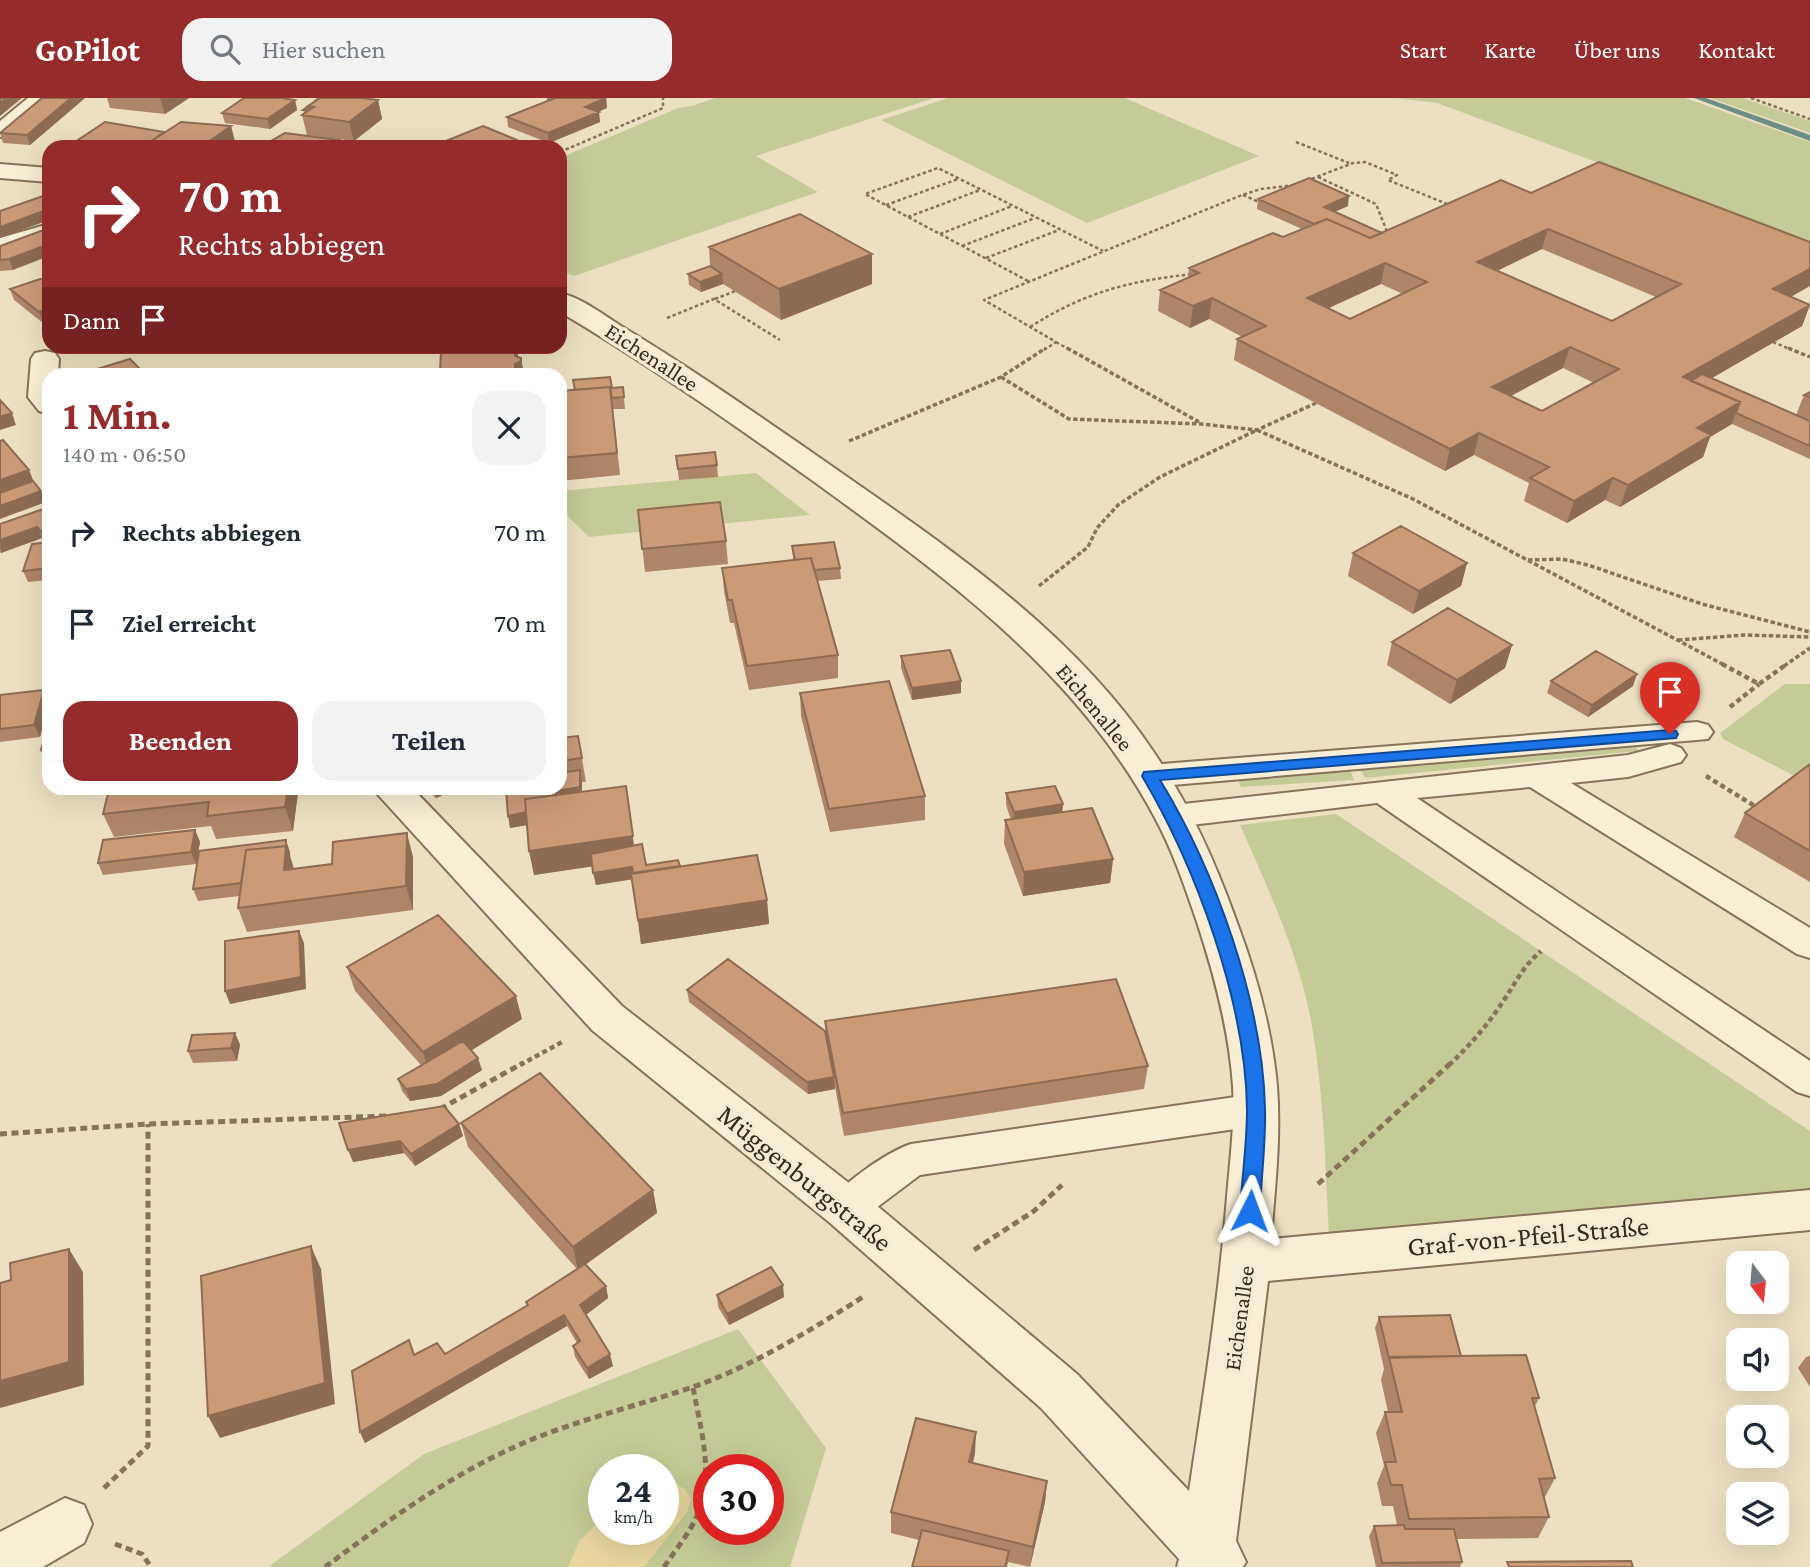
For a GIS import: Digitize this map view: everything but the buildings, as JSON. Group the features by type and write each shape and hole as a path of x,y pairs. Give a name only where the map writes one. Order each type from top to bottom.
{"street":[{"path":"0,171 42,174"},
{"name":"Eichenallee","path":"567,305 621,336 802,460 931,551 1002,607 1090,695 1149,776 1174,817 1199,872 1228,953 1251,1050 1256,1110 1247,1262 1211,1561"},
{"path":"45,368 46,359"},
{"name":"Müggenburgstraße","path":"398,795 607,1018 846,1208 1059,1391 1211,1561"},
{"name":"Graf-von-Pfeil-Straße","path":"1247,1262 1810,1210"},
{"path":"0,1562 65,1524"}],"lane":[{"path":"0,131 39,98"},
{"path":"0,245 13,244 42,233"},
{"path":"1149,776 1697,732"},
{"path":"1174,817 1383,791 1628,766 1670,755"},
{"path":"1538,777 1810,945"},
{"path":"1383,791 1810,1081"},
{"path":"846,1208 911,1160 1256,1110"}],"path":[{"path":"567,149 663,108 663,98"},
{"path":"1751,98 1810,118"},
{"path":"1296,142 1350,164"},
{"path":"1201,424 984,300 1242,195 1261,189 1294,185 1350,164 1365,162 1397,176 1388,180 1457,208"},
{"path":"1030,282 866,194 939,168 1104,251"},
{"path":"1317,176 1376,204 1390,239"},
{"path":"886,205 959,179"},
{"path":"908,216 981,190"},
{"path":"1242,195 1267,205"},
{"path":"940,234 1013,206"},
{"path":"962,246 1036,217"},
{"path":"986,258 1060,229"},
{"path":"1030,327 1069,303 1104,287 1122,282 1196,274"},
{"path":"621,336 734,291"},
{"path":"714,299 780,340"},
{"path":"802,460 1001,377 1056,342"},
{"path":"1773,342 1810,357"},
{"path":"1001,377 1069,419 1201,424 1257,430 1413,499 1759,684 1810,648"},
{"path":"1002,607 1048,581 1088,547 1097,528 1118,505 1160,477 1316,403"},
{"path":"1527,560 1562,559 1588,565 1702,604 1810,632"},
{"path":"1677,640 1745,635 1810,637"},
{"path":"1670,755 1766,813"},
{"path":"1318,1184 1367,1142 1472,1043 1502,1003 1525,963"},
{"path":"429,1114 607,1018"},
{"path":"0,1134 148,1124 389,1116"},
{"path":"65,1524 148,1447 148,1124"},
{"path":"325,1567 411,1502 508,1450 613,1409 693,1387 745,1366 917,1271 997,1237 1034,1211 1117,1130"},
{"path":"664,1567 699,1513 704,1491 704,1464 693,1387"}],"green space":[{"path":"715,98 934,98 756,156 818,192 574,276 567,273 567,155 678,108"},
{"path":"948,98 1125,98 1259,156 1087,223 881,120"},
{"path":"1395,98 1685,98 1810,142 1810,241 1437,103"},
{"path":"1710,98 1743,98 1810,121 1810,133"},
{"path":"756,473 810,515 589,537 567,516 567,490"},
{"path":"1785,684 1810,684 1810,784 1723,739 1720,733"},
{"path":"1635,744 1638,751 1365,778 1359,767"},
{"path":"1349,768 1354,780 1241,787 1237,777"},
{"path":"1336,814 1810,1131 1810,1188 1370,1238 1329,1235 1321,1098 1310,1016 1289,943 1240,825"},
{"path":"738,1329 826,1448 790,1567 268,1567 424,1454"}],"sand":[{"path":"679,1486 685,1489 691,1499 687,1512 679,1522"},
{"path":"588,1532 588,1545 661,1545 644,1567 568,1567 580,1540"}],"waterway":[{"path":"1698,98 1810,138"}],"route":[{"path":"1250,1211 1256,1110 1251,1050 1228,953 1199,872 1174,817 1149,776 1670,734"}]}
